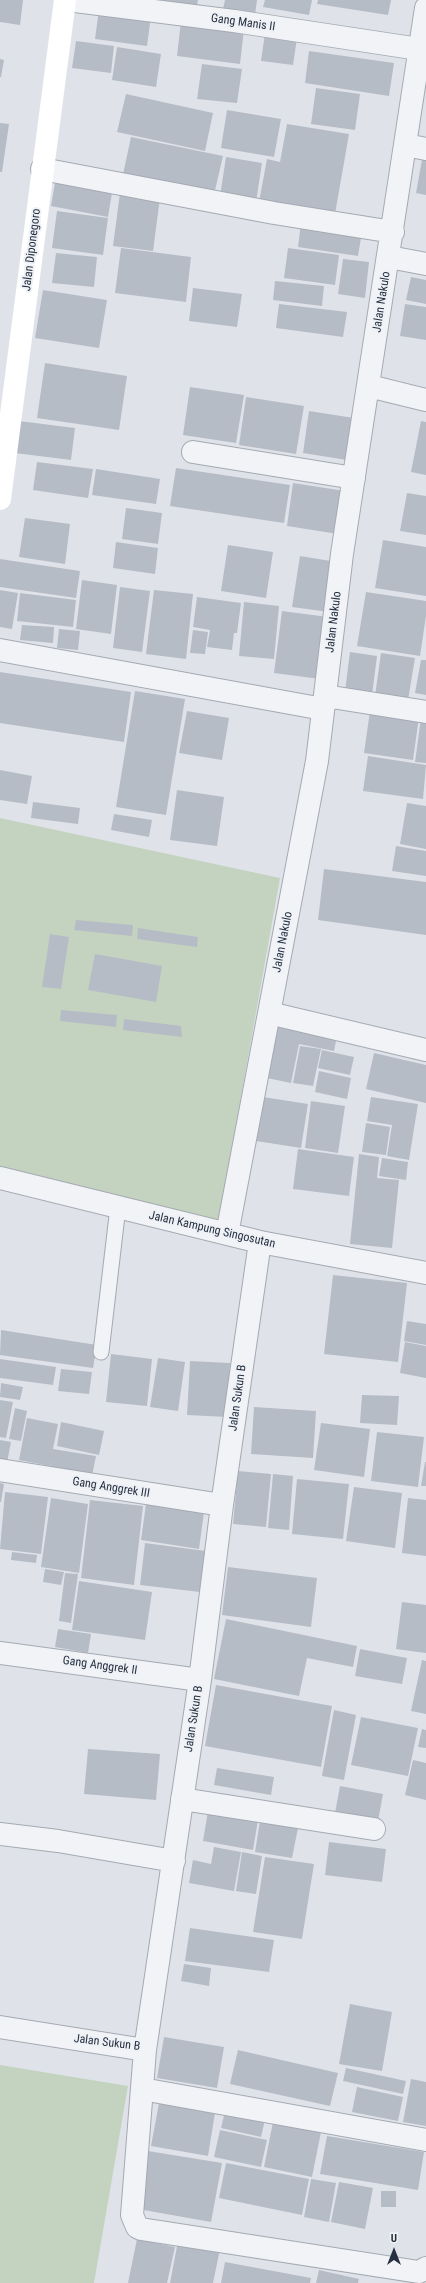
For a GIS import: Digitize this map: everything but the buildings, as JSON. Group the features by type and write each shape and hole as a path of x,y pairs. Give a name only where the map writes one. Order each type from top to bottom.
{"street":[{"name":"Gang Manis II","path":"66,0 234,21 420,49"},
{"name":"Jalan Diponegoro","path":"0,499 42,170 66,0"},
{"name":"Jalan Nakulo","path":"227,1234 317,761 354,478 368,386 393,232 416,147 420,49 426,8"},
{"path":"42,170 274,213 393,232"},
{"path":"389,257 426,264"},
{"path":"368,386 426,400"},
{"path":"192,452 354,478"},
{"path":"0,650 324,702 426,712"},
{"path":"269,1013 426,1050"},
{"name":"Jalan Kampung Singosutan","path":"0,1178 260,1242 426,1273"},
{"name":"Jalan Sukun B","path":"0,2027 146,2050 200,1680 222,1506 260,1242"},
{"name":"Gang Anggrek III","path":"0,1470 222,1506"},
{"name":"Gang Anggrek II","path":"0,1653 200,1680"},
{"path":"182,1799 374,1829"},
{"path":"0,1834 58,1841 174,1861"},
{"path":"146,2050 132,2215 137,2227 141,2229 420,2272 426,2268"},
{"path":"142,2089 426,2140"}],"lane":[{"path":"101,1352 118,1207"}],"green space":[{"path":"0,818 280,878 219,1220 0,1169"},
{"path":"0,2065 128,2086 94,2283 0,2283"}]}
